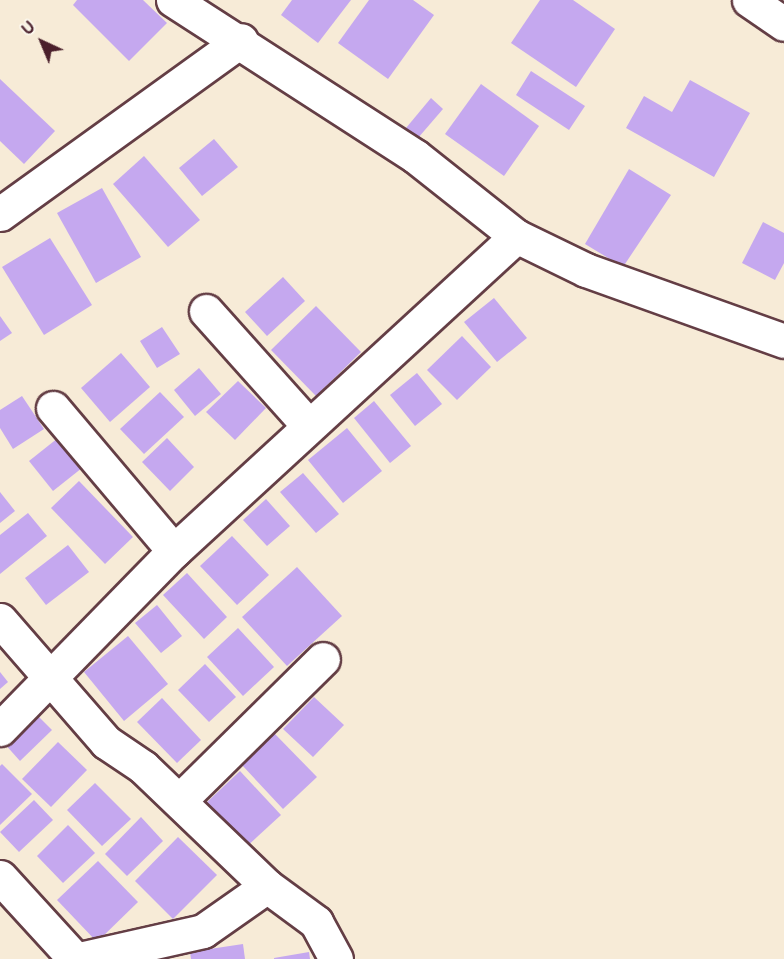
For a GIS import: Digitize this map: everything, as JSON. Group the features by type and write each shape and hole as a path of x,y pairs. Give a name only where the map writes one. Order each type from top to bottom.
{"street":[{"path":"173,0 241,40 415,156 516,236 586,270 784,341"},
{"path":"749,0 784,24"},
{"path":"0,214 241,40"},
{"path":"0,729 174,551 307,424 516,236"},
{"path":"206,311 307,424"},
{"path":"53,408 174,551"},
{"path":"0,620 106,742 179,801 267,886 315,922 336,959"},
{"path":"179,801 323,659"},
{"path":"0,878 77,959 159,950 203,931 267,886"}],"building":[{"path":"77,0 143,0 167,23 129,61 73,5"},
{"path":"292,0 351,0 318,43 281,15"},
{"path":"369,0 413,0 434,15 388,79 338,43"},
{"path":"540,0 573,0 615,29 576,87 511,43"},
{"path":"531,71 585,106 569,130 516,95"},
{"path":"0,79 55,131 24,164 0,141"},
{"path":"690,80 750,113 714,177 626,128 644,96 672,112"},
{"path":"481,84 539,126 504,176 445,134"},
{"path":"431,98 443,109 418,138 406,128"},
{"path":"214,139 238,167 202,196 179,168"},
{"path":"144,156 200,220 168,247 113,184"},
{"path":"629,169 671,195 623,267 585,244"},
{"path":"102,188 141,257 96,283 57,213"},
{"path":"763,222 784,233 784,263 775,280 742,263"},
{"path":"50,238 92,305 44,335 2,267"},
{"path":"283,277 305,301 267,336 245,312"},
{"path":"494,298 527,338 497,362 464,322"},
{"path":"316,306 361,352 316,396 271,350"},
{"path":"0,316 12,333 0,341"},
{"path":"162,327 180,354 157,368 140,341"},
{"path":"462,336 491,367 457,400 427,370"},
{"path":"121,353 150,387 110,422 81,388"},
{"path":"199,368 221,394 195,416 174,390"},
{"path":"417,373 442,404 415,426 390,395"},
{"path":"238,381 266,408 235,440 206,412"},
{"path":"160,392 184,417 144,454 120,429"},
{"path":"22,396 44,429 13,449 0,428 0,410"},
{"path":"374,401 411,446 390,463 354,418"},
{"path":"347,428 382,471 343,503 308,460"},
{"path":"63,434 87,464 53,491 29,461"},
{"path":"167,438 194,467 170,491 142,462"},
{"path":"303,473 339,514 316,533 280,492"},
{"path":"79,481 133,537 105,564 51,508"},
{"path":"0,492 15,511 0,523"},
{"path":"266,499 290,526 267,546 243,520"},
{"path":"28,513 47,536 0,574 0,535"},
{"path":"232,536 269,575 237,605 200,566"},
{"path":"68,545 89,572 46,605 25,578"},
{"path":"297,567 342,616 287,666 242,617"},
{"path":"187,573 227,617 204,639 163,595"},
{"path":"157,605 182,636 161,653 135,623"},
{"path":"238,628 274,667 243,696 207,657"},
{"path":"128,636 168,684 124,721 84,672"},
{"path":"205,664 236,697 209,722 178,690"},
{"path":"0,672 8,682 0,689"},
{"path":"314,697 344,725 313,757 283,729"},
{"path":"162,698 201,740 177,763 137,722"},
{"path":"34,712 52,730 20,761 3,742"},
{"path":"274,733 317,777 283,809 241,764"},
{"path":"58,742 87,770 51,807 22,779"},
{"path":"2,764 32,794 0,825 0,766"},
{"path":"240,771 281,815 245,848 205,804"},
{"path":"95,783 131,819 102,846 67,810"},
{"path":"34,800 53,820 19,852 0,832"},
{"path":"141,817 163,841 127,876 105,854"},
{"path":"68,825 95,853 63,883 37,856"},
{"path":"178,837 217,875 173,919 135,881"},
{"path":"98,861 138,902 97,942 57,900"},
{"path":"243,944 245,959 191,959 190,952"},
{"path":"309,952 310,959 274,959 274,958"}]}
